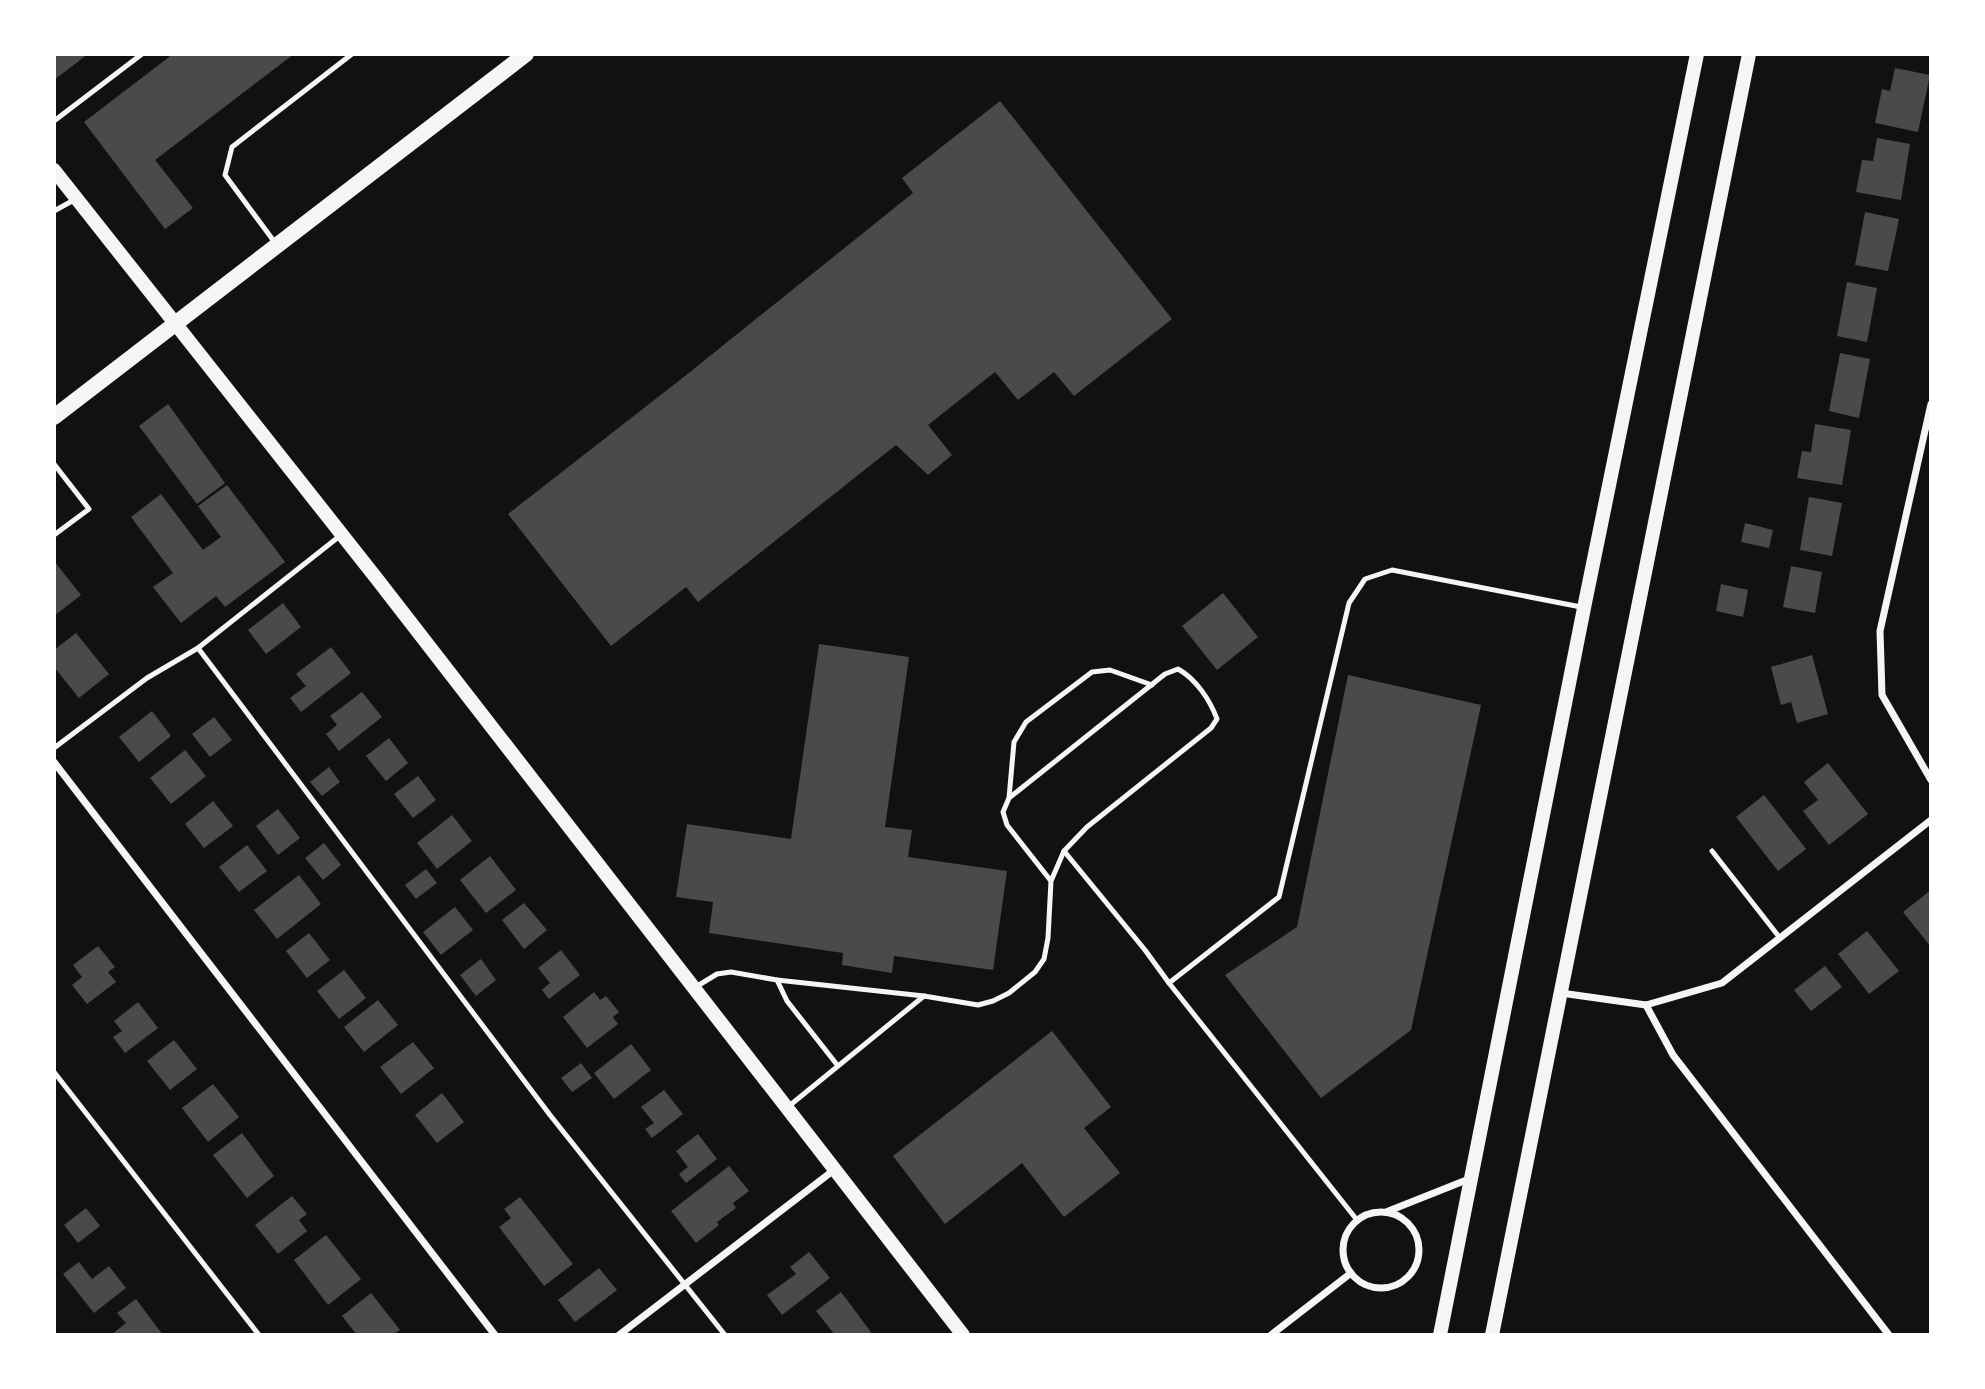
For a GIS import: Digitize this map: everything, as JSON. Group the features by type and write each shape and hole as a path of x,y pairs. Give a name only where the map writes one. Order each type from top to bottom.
{"main road":[{"path":"1440,1335 1697,54"},
{"path":"1492,1335 1749,54"},
{"path":"54,417 523,55"},
{"path":"54,170 963,1335"}],"street":[{"path":"1930,408 1880,631 1882,695 1931,780"},
{"path":"54,762 495,1335"},
{"path":"1559,993 1646,1005 1722,983 1931,820"},
{"path":"1646,1005 1673,1055 1889,1335"},
{"path":"620,1335 834,1170"},
{"path":"1385,1212 1472,1178"},
{"path":"1375,1212 1385,1212 1408,1223 1419,1245 1419,1257 1406,1279 1384,1288 1371,1287 1360,1282 1345,1263 1344,1240 1357,1220 1375,1212"},
{"path":"1271,1335 1351,1273"}],"lane":[{"path":"54,121 142,54"},
{"path":"278,246 225,175 232,147 352,54"},
{"path":"54,211 76,198"},
{"path":"54,536 89,509 56,469"},
{"path":"54,748 147,678 198,648 341,535"},
{"path":"1169,983 1279,898 1349,603 1365,579 1392,570 1584,608"},
{"path":"198,648 550,1115 725,1335"},
{"path":"694,988 717,974 731,972 978,1004 993,1001 1009,993 1035,972 1044,959 1048,938 1051,881 1064,850 1087,827 1212,728 1217,719 1213,707 1188,675 1178,669 1165,674 1009,797"},
{"path":"1051,881 1007,825 1003,812 1009,797 1014,742 1026,722 1092,672 1110,670 1152,685"},
{"path":"1064,850 1357,1220"},
{"path":"1712,851 1780,938"},
{"path":"777,980 787,1001 838,1066"},
{"path":"787,1108 924,996"},
{"path":"54,1072 260,1335"}],"building":[{"path":"54,54 88,54 54,80"},
{"path":"173,54 294,54 155,160 193,208 165,229 84,122"},
{"path":"1895,68 1930,75 1918,132 1875,123 1882,89 1890,91"},
{"path":"1000,101 1172,319 1074,396 1054,372 1018,400 995,372 928,425 952,455 928,475 896,445 698,602 686,587 611,646 508,514 913,193 902,178"},
{"path":"1877,138 1910,144 1901,200 1856,192 1862,160 1873,161"},
{"path":"1865,212 1899,219 1888,271 1855,265"},
{"path":"1847,282 1877,288 1867,342 1837,336"},
{"path":"1840,353 1870,359 1859,418 1829,411"},
{"path":"168,404 225,483 197,504 139,426"},
{"path":"1815,424 1851,430 1842,485 1797,478 1802,451 1811,452"},
{"path":"227,485 285,562 225,607 216,596 181,623 153,587 173,573 131,517 161,494 203,550 221,537 198,506"},
{"path":"1809,497 1842,503 1832,556 1800,550"},
{"path":"1745,523 1773,530 1769,548 1741,542"},
{"path":"54,561 81,595 54,616"},
{"path":"1791,566 1822,572 1815,613 1783,607"},
{"path":"1721,584 1748,590 1743,617 1716,611"},
{"path":"1223,593 1258,637 1217,670 1182,626"},
{"path":"283,603 301,627 266,654 248,630"},
{"path":"76,633 109,674 79,698 54,667 54,650"},
{"path":"819,644 909,657 885,827 912,830 908,857 1007,871 993,970 894,956 892,973 842,965 843,953 709,933 713,902 676,897 687,824 791,839"},
{"path":"331,647 351,673 301,712 290,698 306,686 296,674"},
{"path":"1812,655 1828,714 1797,723 1791,702 1781,705 1771,667"},
{"path":"1348,675 1481,705 1411,1030 1321,1098 1225,975 1297,927"},
{"path":"362,692 382,717 339,751 326,734 337,725 330,716"},
{"path":"152,711 171,736 139,762 119,737"},
{"path":"214,717 232,740 210,757 192,734"},
{"path":"389,738 408,763 386,781 366,756"},
{"path":"185,750 206,776 171,804 150,778"},
{"path":"1828,763 1868,814 1829,845 1803,811 1818,800 1804,782"},
{"path":"329,767 340,782 322,796 310,782"},
{"path":"418,776 436,800 413,818 394,794"},
{"path":"1764,795 1806,849 1778,871 1736,817"},
{"path":"213,801 233,826 204,848 185,824"},
{"path":"278,809 300,838 278,855 256,826"},
{"path":"452,815 472,841 437,869 417,843"},
{"path":"324,843 341,865 323,880 305,858"},
{"path":"247,845 267,871 239,892 219,867"},
{"path":"490,856 516,890 486,913 460,880"},
{"path":"426,869 437,883 416,899 405,885"},
{"path":"299,875 321,904 277,939 254,910"},
{"path":"1931,890 1931,947 1903,912"},
{"path":"524,903 547,930 524,949 502,920"},
{"path":"455,907 473,930 441,955 423,932"},
{"path":"1867,931 1899,971 1869,994 1838,954"},
{"path":"309,933 330,960 307,978 286,951"},
{"path":"98,946 115,967 108,972 116,982 87,1004 72,985 82,977 73,965"},
{"path":"561,950 580,975 549,999 542,990 550,983 538,968"},
{"path":"481,959 496,980 476,996 460,975"},
{"path":"1825,966 1842,987 1811,1011 1794,990"},
{"path":"344,970 366,998 339,1019 317,991"},
{"path":"594,992 600,1000 606,996 619,1012 613,1017 618,1024 587,1048 563,1017"},
{"path":"378,1000 398,1025 364,1052 344,1027"},
{"path":"138,1002 158,1028 125,1053 113,1037 122,1031 114,1021"},
{"path":"1052,1031 1111,1107 1084,1128 1120,1173 1064,1217 1022,1163 945,1224 893,1156"},
{"path":"174,1040 197,1069 170,1090 147,1061"},
{"path":"413,1042 434,1068 401,1094 380,1067"},
{"path":"631,1044 651,1070 614,1099 594,1073"},
{"path":"581,1063 592,1078 572,1092 561,1078"},
{"path":"213,1084 239,1117 208,1142 182,1108"},
{"path":"664,1090 683,1114 652,1138 645,1129 654,1123 641,1107"},
{"path":"442,1093 464,1122 437,1143 415,1115"},
{"path":"242,1133 274,1176 247,1198 213,1155"},
{"path":"698,1134 717,1159 686,1183 679,1174 688,1167 676,1151"},
{"path":"729,1166 749,1191 733,1203 736,1208 717,1222 719,1225 696,1243 671,1211"},
{"path":"292,1196 307,1214 299,1220 307,1231 278,1254 255,1225"},
{"path":"520,1197 573,1264 544,1286 499,1227 511,1218 504,1209"},
{"path":"86,1208 100,1226 78,1243 64,1225"},
{"path":"326,1235 361,1279 328,1305 294,1260"},
{"path":"809,1252 830,1278 782,1315 767,1295 796,1274 790,1267"},
{"path":"79,1262 92,1279 109,1266 126,1288 94,1313 63,1274"},
{"path":"599,1268 617,1290 575,1322 558,1300"},
{"path":"841,1292 871,1332 867,1335 835,1335 816,1311"},
{"path":"371,1293 400,1330 393,1335 357,1335 342,1316"},
{"path":"136,1299 163,1335 111,1335 126,1323 117,1313"}]}
